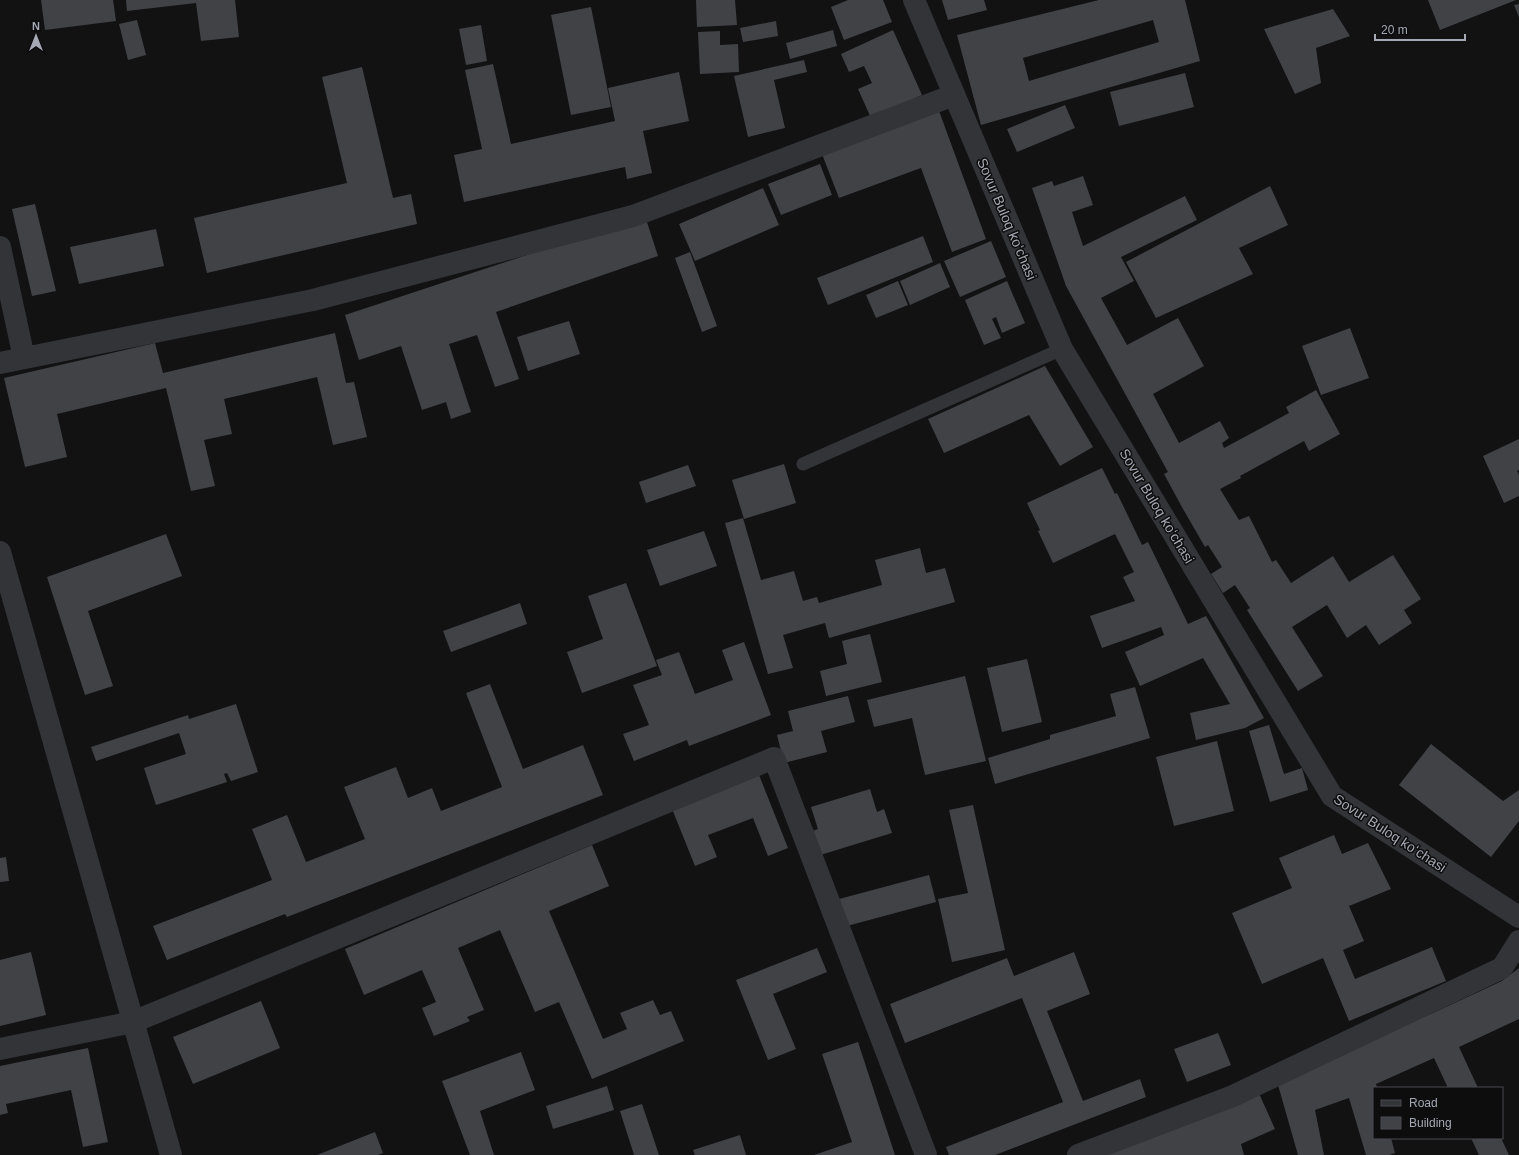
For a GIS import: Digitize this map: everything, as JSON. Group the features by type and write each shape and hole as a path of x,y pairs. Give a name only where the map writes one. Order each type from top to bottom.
{"street":[{"name":"Sovur Buloq koʻchasi","path":"914,0 1062,349 1332,796 1519,916"},
{"path":"0,363 314,300 633,216 954,95"},
{"path":"0,247 24,358"},
{"path":"0,552 171,1155"},
{"path":"0,1049 133,1022 774,758 926,1155"},
{"path":"1078,1155 1233,1096 1502,968 1519,940"}],"lane":[{"path":"803,464 1062,349"}],"building":[{"path":"41,0 113,0 116,21 45,30"},
{"path":"126,0 235,0 239,37 201,41 196,3 127,11"},
{"path":"696,0 735,0 737,25 697,27"},
{"path":"848,0 883,0 892,22 844,40 831,7"},
{"path":"942,0 984,0 987,10 948,20"},
{"path":"1099,0 1185,0 1200,61 981,125 957,35","holes":["1153,20 1159,42 1029,81 1023,58"]},
{"path":"1428,0 1516,0 1440,30"},
{"path":"1519,4 1519,17 1514,5"},
{"path":"591,7 611,107 571,115 551,15"},
{"path":"1333,9 1350,36 1316,48 1321,83 1295,94 1264,29"},
{"path":"137,20 146,55 128,60 119,24"},
{"path":"776,21 778,36 743,42 740,28"},
{"path":"481,25 487,61 466,65 459,29"},
{"path":"833,30 837,46 790,59 786,43"},
{"path":"893,30 922,95 871,118 858,89 872,83 864,66 849,72 841,54"},
{"path":"720,31 720,45 738,44 739,72 700,74 698,32"},
{"path":"804,60 807,72 774,80 785,128 748,137 734,76"},
{"path":"493,64 511,144 615,121 608,88 679,72 689,121 643,131 652,173 627,179 625,167 464,202 454,155 482,149 465,70"},
{"path":"362,67 393,198 411,194 417,224 207,273 194,218 347,183 322,77"},
{"path":"1185,73 1194,107 1119,126 1110,92"},
{"path":"1065,105 1075,128 1017,152 1007,129"},
{"path":"939,111 986,239 952,252 921,168 839,198 822,154"},
{"path":"820,164 832,195 781,215 768,184"},
{"path":"1083,176 1093,205 1072,212 1083,246 1185,196 1197,220 1121,257 1134,281 1101,298 1127,345 1178,318 1204,366 1153,394 1179,443 1220,421 1229,438 1222,443 1224,448 1289,413 1286,407 1316,390 1340,434 1309,451 1304,441 1240,476 1241,478 1220,489 1239,520 1249,516 1272,562 1276,560 1291,583 1333,556 1349,582 1393,555 1421,599 1404,610 1412,623 1379,645 1366,625 1347,638 1327,605 1292,627 1323,676 1298,691 1247,610 1250,608 1235,585 1223,593 1211,574 1222,567 1208,545 1205,547 1183,509 1164,474 1168,472 1066,286 1032,188 1052,181 1054,186"},
{"path":"1270,186 1288,225 1239,248 1253,274 1156,318 1126,262"},
{"path":"763,188 779,225 695,261 679,224"},
{"path":"35,204 56,291 32,296 12,209"},
{"path":"645,216 658,256 496,312 519,379 495,387 477,335 449,344 471,412 451,419 446,402 422,410 401,346 359,360 345,315"},
{"path":"156,229 164,266 79,284 70,247"},
{"path":"923,236 933,262 828,305 817,278"},
{"path":"991,241 1006,277 960,297 944,261"},
{"path":"690,252 717,326 702,332 675,258"},
{"path":"940,263 950,287 910,305 900,281"},
{"path":"898,281 908,305 876,318 866,295"},
{"path":"1007,281 1025,323 1002,333 996,317 992,319 1001,338 984,345 965,300"},
{"path":"569,321 580,354 528,371 517,337"},
{"path":"1350,328 1369,378 1321,395 1302,346"},
{"path":"335,333 346,383 354,382 367,437 333,445 317,377 224,399 232,434 204,440 215,486 191,491 166,388 57,414 67,457 25,467 4,378 155,343 163,373"},
{"path":"1045,366 1093,447 1060,466 1029,415 944,453 928,419"},
{"path":"1519,439 1519,470 1517,471 1519,475 1519,496 1504,503 1483,456"},
{"path":"784,464 796,503 744,519 732,480"},
{"path":"688,465 696,486 646,503 639,482"},
{"path":"1102,468 1115,494 1117,493 1142,545 1148,542 1188,624 1206,616 1264,718 1245,728 1196,740 1190,713 1230,704 1203,658 1140,686 1125,652 1164,635 1161,627 1102,648 1090,616 1135,601 1123,577 1134,572 1115,534 1053,563 1027,503"},
{"path":"743,518 761,580 794,571 803,601 817,597 819,603 882,585 875,560 920,548 926,573 945,568 955,602 829,638 825,623 783,635 793,668 768,674 725,523"},
{"path":"704,531 717,566 660,586 647,550"},
{"path":"166,534 182,576 88,611 113,686 85,695 47,577"},
{"path":"626,583 657,666 582,693 567,652 603,639 588,596"},
{"path":"520,603 527,624 451,652 443,631"},
{"path":"870,634 882,682 826,696 820,671 847,664 842,641"},
{"path":"744,642 771,715 689,746 687,740 634,761 623,734 649,725 633,685 662,675 656,660 679,652 695,694 733,680 722,650"},
{"path":"1027,659 1042,722 1002,732 987,668"},
{"path":"965,676 986,761 925,775 912,718 874,727 867,700"},
{"path":"490,684 523,769 583,745 603,795 287,917 285,914 167,960 153,926 272,880 252,829 287,815 306,862 365,839 344,787 396,767 408,798 432,788 441,811 502,787 466,693"},
{"path":"1135,687 1150,738 995,784 988,758 1050,739 1050,735 1116,716 1110,694"},
{"path":"848,696 855,722 821,731 827,752 784,763 777,735 793,731 788,711"},
{"path":"236,704 258,772 231,781 227,773 224,774 227,782 156,805 144,768 186,754 179,733 96,761 91,747 188,715 189,719"},
{"path":"1269,725 1284,774 1302,768 1308,790 1270,802 1249,731"},
{"path":"1217,741 1234,811 1174,826 1156,757"},
{"path":"1431,744 1503,801 1519,790 1519,821 1491,857 1399,785"},
{"path":"757,770 788,848 768,856 753,818 708,835 717,857 695,866 670,804"},
{"path":"870,789 877,812 884,809 892,833 817,856 810,832 818,829 811,807"},
{"path":"973,805 1005,950 952,962 938,899 968,893 949,810"},
{"path":"1334,835 1342,854 1368,843 1391,889 1349,906 1364,941 1343,950 1355,979 1432,947 1446,981 1349,1021 1323,958 1262,984 1232,913 1292,888 1279,858"},
{"path":"592,845 609,886 549,911 603,1039 627,1029 620,1013 653,1000 660,1015 671,1011 684,1041 592,1079 559,1002 535,1012 500,930 458,948 484,1010 467,1017 470,1021 434,1036 422,1008 436,1002 422,970 364,995 345,949"},
{"path":"6,857 9,881 0,882 0,858"},
{"path":"929,875 936,902 847,926 839,899"},
{"path":"817,948 827,972 773,994 796,1049 768,1060 736,980"},
{"path":"31,952 46,1015 0,1026 0,960"},
{"path":"1074,952 1090,994 1047,1011 1083,1101 1140,1079 1146,1097 995,1155 949,1155 946,1147 1063,1102 1022,998 905,1043 890,1004 1007,958 1014,976"},
{"path":"1519,968 1519,1019 1459,1047 1478,1087 1448,1087 1434,1058 1376,1084 1377,1087 1373,1087 1373,1139 1391,1139 1395,1153 1389,1155 1366,1155 1349,1098 1315,1110 1324,1155 1298,1155 1276,1078 1433,1013 1502,981"},
{"path":"261,1001 280,1048 193,1084 173,1037"},
{"path":"1218,1033 1231,1065 1187,1082 1174,1049"},
{"path":"858,1042 895,1155 814,1155 852,1142 822,1054"},
{"path":"88,1048 108,1142 83,1147 71,1090 6,1104 8,1113 0,1115 0,1066"},
{"path":"521,1052 535,1090 480,1111 494,1155 470,1155 442,1081"},
{"path":"607,1086 614,1110 553,1129 546,1106"},
{"path":"1257,1089 1275,1129 1241,1144 1244,1155 1098,1155"},
{"path":"642,1104 659,1155 634,1155 620,1111"},
{"path":"375,1132 383,1153 378,1155 317,1155"},
{"path":"740,1135 746,1155 695,1155 693,1150"},
{"path":"1471,1139 1501,1139 1509,1155 1479,1155"}]}
